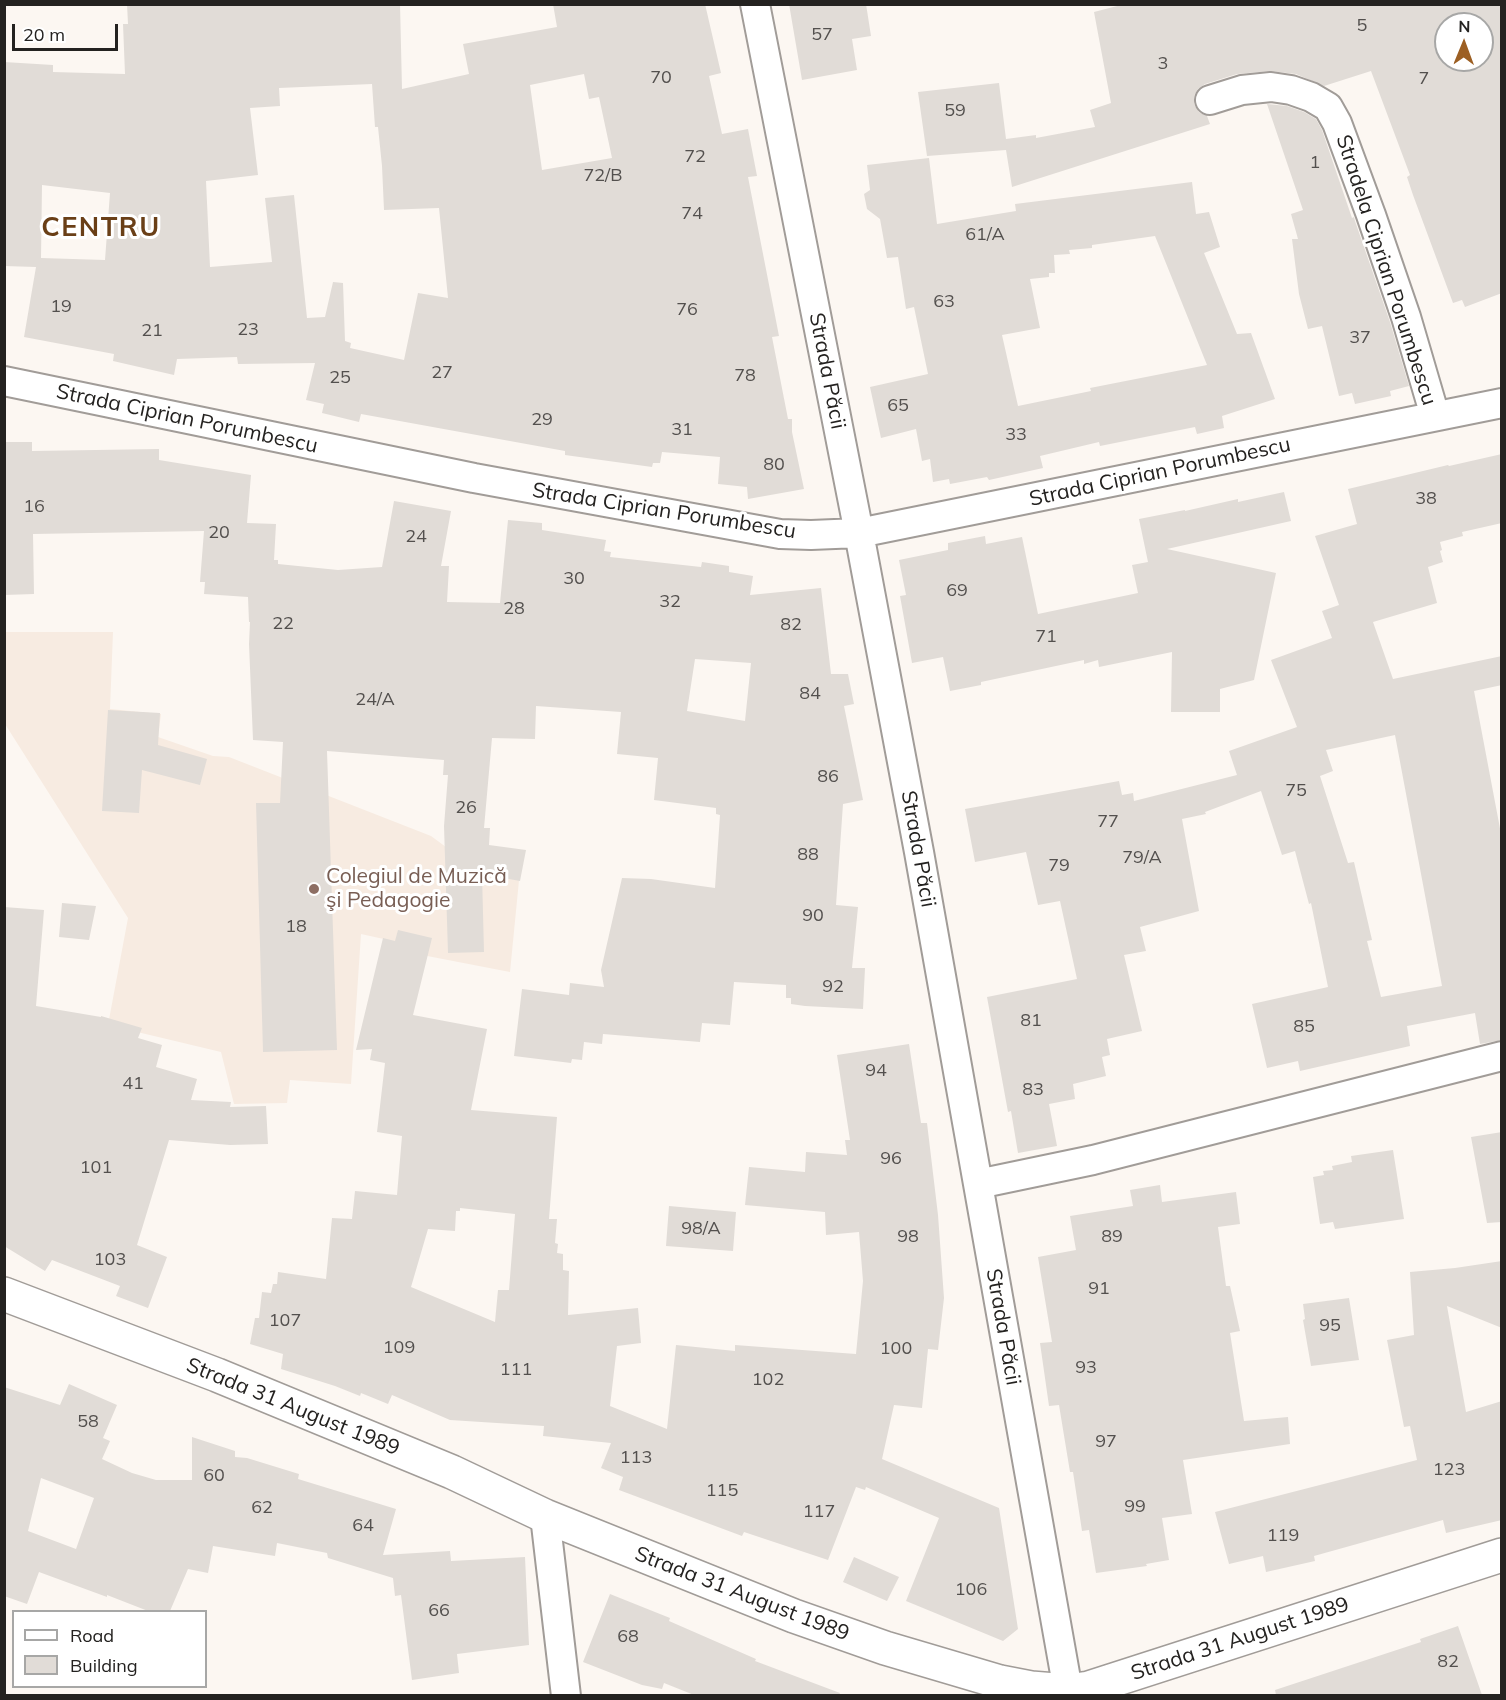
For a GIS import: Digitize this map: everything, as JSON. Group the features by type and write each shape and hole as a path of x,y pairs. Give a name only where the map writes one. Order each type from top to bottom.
{"main road":[{"name":"Strada 31 August 1989","path":"4,1294 249,1388 452,1472 545,1516 794,1616 885,1648 1000,1682 1031,1688 1068,1693 1089,1688 1502,1555"}],"street":[{"name":"Strada Păcii","path":"755,4 919,852 1068,1693"},
{"name":"Stradela Ciprian Porumbescu","path":"1210,100 1242,90 1271,87 1291,90 1311,97 1328,107 1337,123 1371,214 1406,317 1435,416"},
{"name":"Strada Ciprian Porumbescu","path":"4,381 474,478 780,534 859,533 1502,403"},
{"path":"978,1185 1093,1160 1502,1056"},
{"path":"545,1516 566,1695"}],"shaded area":[{"name":"Colegiul de Muzică şi Pedagogie","path":"5,632 113,632 110,709 161,714 158,737 213,756 229,757 431,836 450,850 521,860 510,972 422,955 420,947 361,934 351,1084 290,1080 287,1103 234,1104 221,1052 108,1025 128,918 5,724"}],"building":[{"path":"127,4 400,4 402,89 469,74 463,44 557,27 553,4 705,4 721,73 709,76 722,134 748,129 757,176 748,177 779,336 772,337 788,419 792,419 792,432 804,489 748,499 747,487 718,484 720,457 662,452 660,463 653,463 652,467 565,455 565,451 361,414 359,422 322,413 324,404 306,400 315,363 238,364 237,357 177,359 174,375 113,361 114,354 24,337 36,267 4,266 4,62 53,65 53,72 125,74 123,24 128,24","holes":["584,74 589,99 599,97 612,158 542,170 530,85","372,84 375,127 378,127 382,166 384,210 439,208 448,298 418,293 404,360 350,348 351,343 345,341 343,283 333,282 325,317 307,318 294,195 265,198 272,262 210,267 206,181 258,175 250,108 280,106 279,88","42,185 110,193 105,260 41,258"]},
{"path":"789,4 866,4 871,36 852,39 857,70 802,80"},
{"path":"1125,4 1502,4 1502,293 1465,307 1462,300 1453,303 1413,195 1407,177 1410,175 1371,71 1324,86 1296,74 1270,71 1237,74 1205,84 1194,96 1194,104 1199,112 1207,116 1210,124 1012,187 1006,150 927,156 918,92 999,83 1006,139 1036,135 1036,138 1095,127 1090,110 1111,103 1094,12"},
{"path":"1267,104 1287,106 1304,112 1316,119 1322,130 1390,322 1409,386 1390,391 1391,396 1355,404 1352,393 1339,396 1322,326 1308,329 1299,294 1292,239 1298,239 1291,214 1303,210"},
{"path":"929,158 937,224 1016,211 1015,204 1192,182 1196,214 1209,212 1220,247 1204,253 1237,334 1251,333 1275,399 1222,416 1224,428 1197,434 1195,427 1100,446 1099,442 1040,456 1043,468 989,480 987,477 950,484 949,479 933,482 930,459 922,461 916,429 881,438 870,387 928,374 914,307 906,309 898,257 887,258 880,219 867,209 864,194 870,190 867,165","holes":["1155,236 1207,365 1090,388 1091,391 1018,406 1002,335 1040,328 1030,279 1049,277 1049,273 1055,273 1054,255 1070,254 1069,250 1092,248 1092,245"]},
{"path":"4,442 32,442 32,451 159,449 159,460 251,475 247,523 276,524 274,560 278,560 278,564 338,570 382,567 394,501 451,511 441,566 449,566 447,602 500,603 508,520 542,523 542,530 606,540 604,551 611,552 610,557 701,567 702,562 729,566 729,572 753,576 750,595 821,588 831,674 848,674 854,704 844,706 863,800 843,804 836,905 858,907 852,968 865,968 863,1009 791,1004 791,998 786,998 786,985 734,982 730,1025 702,1023 700,1042 603,1034 602,1044 584,1042 582,1060 572,1059 571,1063 514,1056 522,989 569,995 570,983 604,987 601,970 622,878 651,879 715,888 720,815 716,814 716,808 654,800 658,758 617,754 621,712 536,706 535,739 492,738 484,828 490,828 489,845 526,850 520,881 482,874 484,952 448,953 444,826 448,775 443,775 444,760 327,751 337,1050 263,1052 256,803 280,803 283,742 253,740 248,597 204,594 205,582 200,582 204,531 33,534 34,594 4,595","holes":["695,659 751,663 745,721 687,711"]},
{"path":"1502,454 1502,523 1462,532 1463,536 1440,542 1443,562 1428,567 1437,603 1373,622 1393,679 1502,656 1502,685 1474,691 1502,839 1502,1040 1480,1044 1475,1013 1407,1026 1410,1046 1300,1071 1298,1061 1267,1068 1252,1004 1328,987 1311,903 1309,904 1295,851 1282,855 1261,791 1205,812 1206,814 1182,819 1199,911 1140,927 1146,951 1124,955 1142,1031 1107,1039 1110,1055 1102,1057 1106,1076 1073,1084 1075,1099 1049,1104 1057,1146 1018,1153 1011,1111 1008,1112 987,997 1077,979 1060,901 1038,905 1026,852 975,862 965,809 1119,781 1122,795 1133,793 1134,801 1237,775 1229,751 1297,727 1271,660 1332,638 1322,611 1339,605 1315,536 1357,524 1348,489","holes":["1395,735 1442,986 1381,997 1367,941 1372,940 1354,862 1348,863 1320,776 1333,771 1326,750"]},
{"path":"1284,492 1291,521 1167,549 1276,573 1254,680 1220,689 1220,712 1171,712 1172,652 1099,667 1098,660 1084,664 1084,660 950,691 943,657 912,663 900,596 906,595 899,560 948,550 948,543 985,536 986,544 1022,537 1038,614 1138,593 1132,565 1148,562 1139,519"},
{"path":"108,710 160,713 158,745 207,759 200,785 142,770 139,813 102,811"},
{"path":"62,903 96,906 89,940 59,937"},
{"path":"4,907 44,910 36,1006 101,1016 142,1028 138,1038 162,1045 156,1067 197,1079 191,1100 231,1102 230,1107 266,1106 268,1144 230,1145 169,1140 137,1245 167,1257 148,1308 116,1296 120,1286 52,1260 45,1271 4,1246"},
{"path":"398,930 432,938 413,1015 487,1029 471,1110 557,1117 549,1219 557,1219 555,1243 558,1244 557,1253 563,1254 563,1270 569,1271 568,1315 638,1308 641,1343 617,1346 610,1406 667,1429 676,1345 735,1351 735,1345 856,1354 863,1281 859,1232 826,1235 825,1212 745,1205 749,1167 805,1172 806,1152 847,1155 845,1140 850,1140 837,1055 909,1044 921,1123 927,1123 938,1215 944,1298 938,1350 928,1349 922,1408 894,1405 882,1459 999,1508 1018,1629 1003,1641 906,1601 939,1518 866,1487 865,1490 856,1487 828,1560 744,1532 742,1536 619,1490 623,1477 601,1468 611,1443 543,1436 544,1426 450,1420 392,1395 388,1404 361,1393 360,1396 281,1369 283,1354 250,1344 255,1318 259,1318 262,1292 271,1293 273,1284 277,1284 278,1272 326,1279 332,1218 352,1219 355,1191 397,1195 402,1136 377,1132 385,1063 370,1060 372,1049 356,1050 383,938 395,941","holes":["460,1208 515,1214 509,1290 498,1290 495,1322 411,1287 428,1229 455,1231 456,1211 460,1211"]},
{"path":"1502,1132 1502,1222 1487,1223 1471,1137"},
{"path":"1393,1150 1404,1219 1335,1229 1333,1222 1320,1224 1313,1177 1324,1175 1323,1171 1333,1170 1332,1166 1352,1162 1351,1156"},
{"path":"1160,1185 1162,1202 1236,1192 1240,1224 1218,1227 1226,1286 1230,1286 1240,1331 1230,1333 1244,1421 1288,1417 1290,1444 1183,1460 1192,1514 1162,1518 1169,1560 1146,1564 1147,1566 1096,1573 1089,1530 1082,1531 1059,1405 1049,1406 1040,1343 1052,1342 1038,1257 1076,1250 1070,1216 1133,1206 1130,1190"},
{"path":"669,1206 736,1212 733,1251 666,1246"},
{"path":"1502,1261 1502,1328 1447,1306 1466,1412 1502,1401 1502,1520 1446,1533 1443,1520 1314,1556 1315,1561 1266,1572 1263,1556 1229,1564 1215,1512 1417,1460 1410,1426 1404,1427 1387,1340 1414,1335 1410,1272"},
{"path":"1349,1298 1359,1360 1311,1366 1303,1320 1305,1319 1303,1304"},
{"path":"69,1384 117,1405 103,1438 110,1441 102,1459 132,1473 156,1480 192,1480 192,1437 235,1451 235,1457 247,1458 299,1474 298,1479 396,1509 383,1555 450,1551 451,1561 525,1557 529,1645 457,1654 459,1673 412,1680 401,1595 395,1596 393,1578 328,1558 327,1553 277,1543 275,1556 213,1546 208,1573 188,1569 170,1610 145,1610 39,1572 27,1604 4,1596 4,1387 60,1405","holes":["41,1478 94,1498 76,1549 28,1531"]},
{"path":"854,1557 899,1577 887,1601 843,1582"},
{"path":"610,1594 670,1618 669,1621 756,1659 755,1661 840,1693 839,1695 694,1695 664,1683 662,1689 642,1685 583,1662"},
{"path":"1458,1626 1482,1695 1276,1695 1275,1690 1421,1642 1420,1639"}],"place":[{"name":"Colegiul de Muzică şi Pedagogie","path":"314,889"}],"district":[{"name":"CENTRU","path":"101,228"}]}
